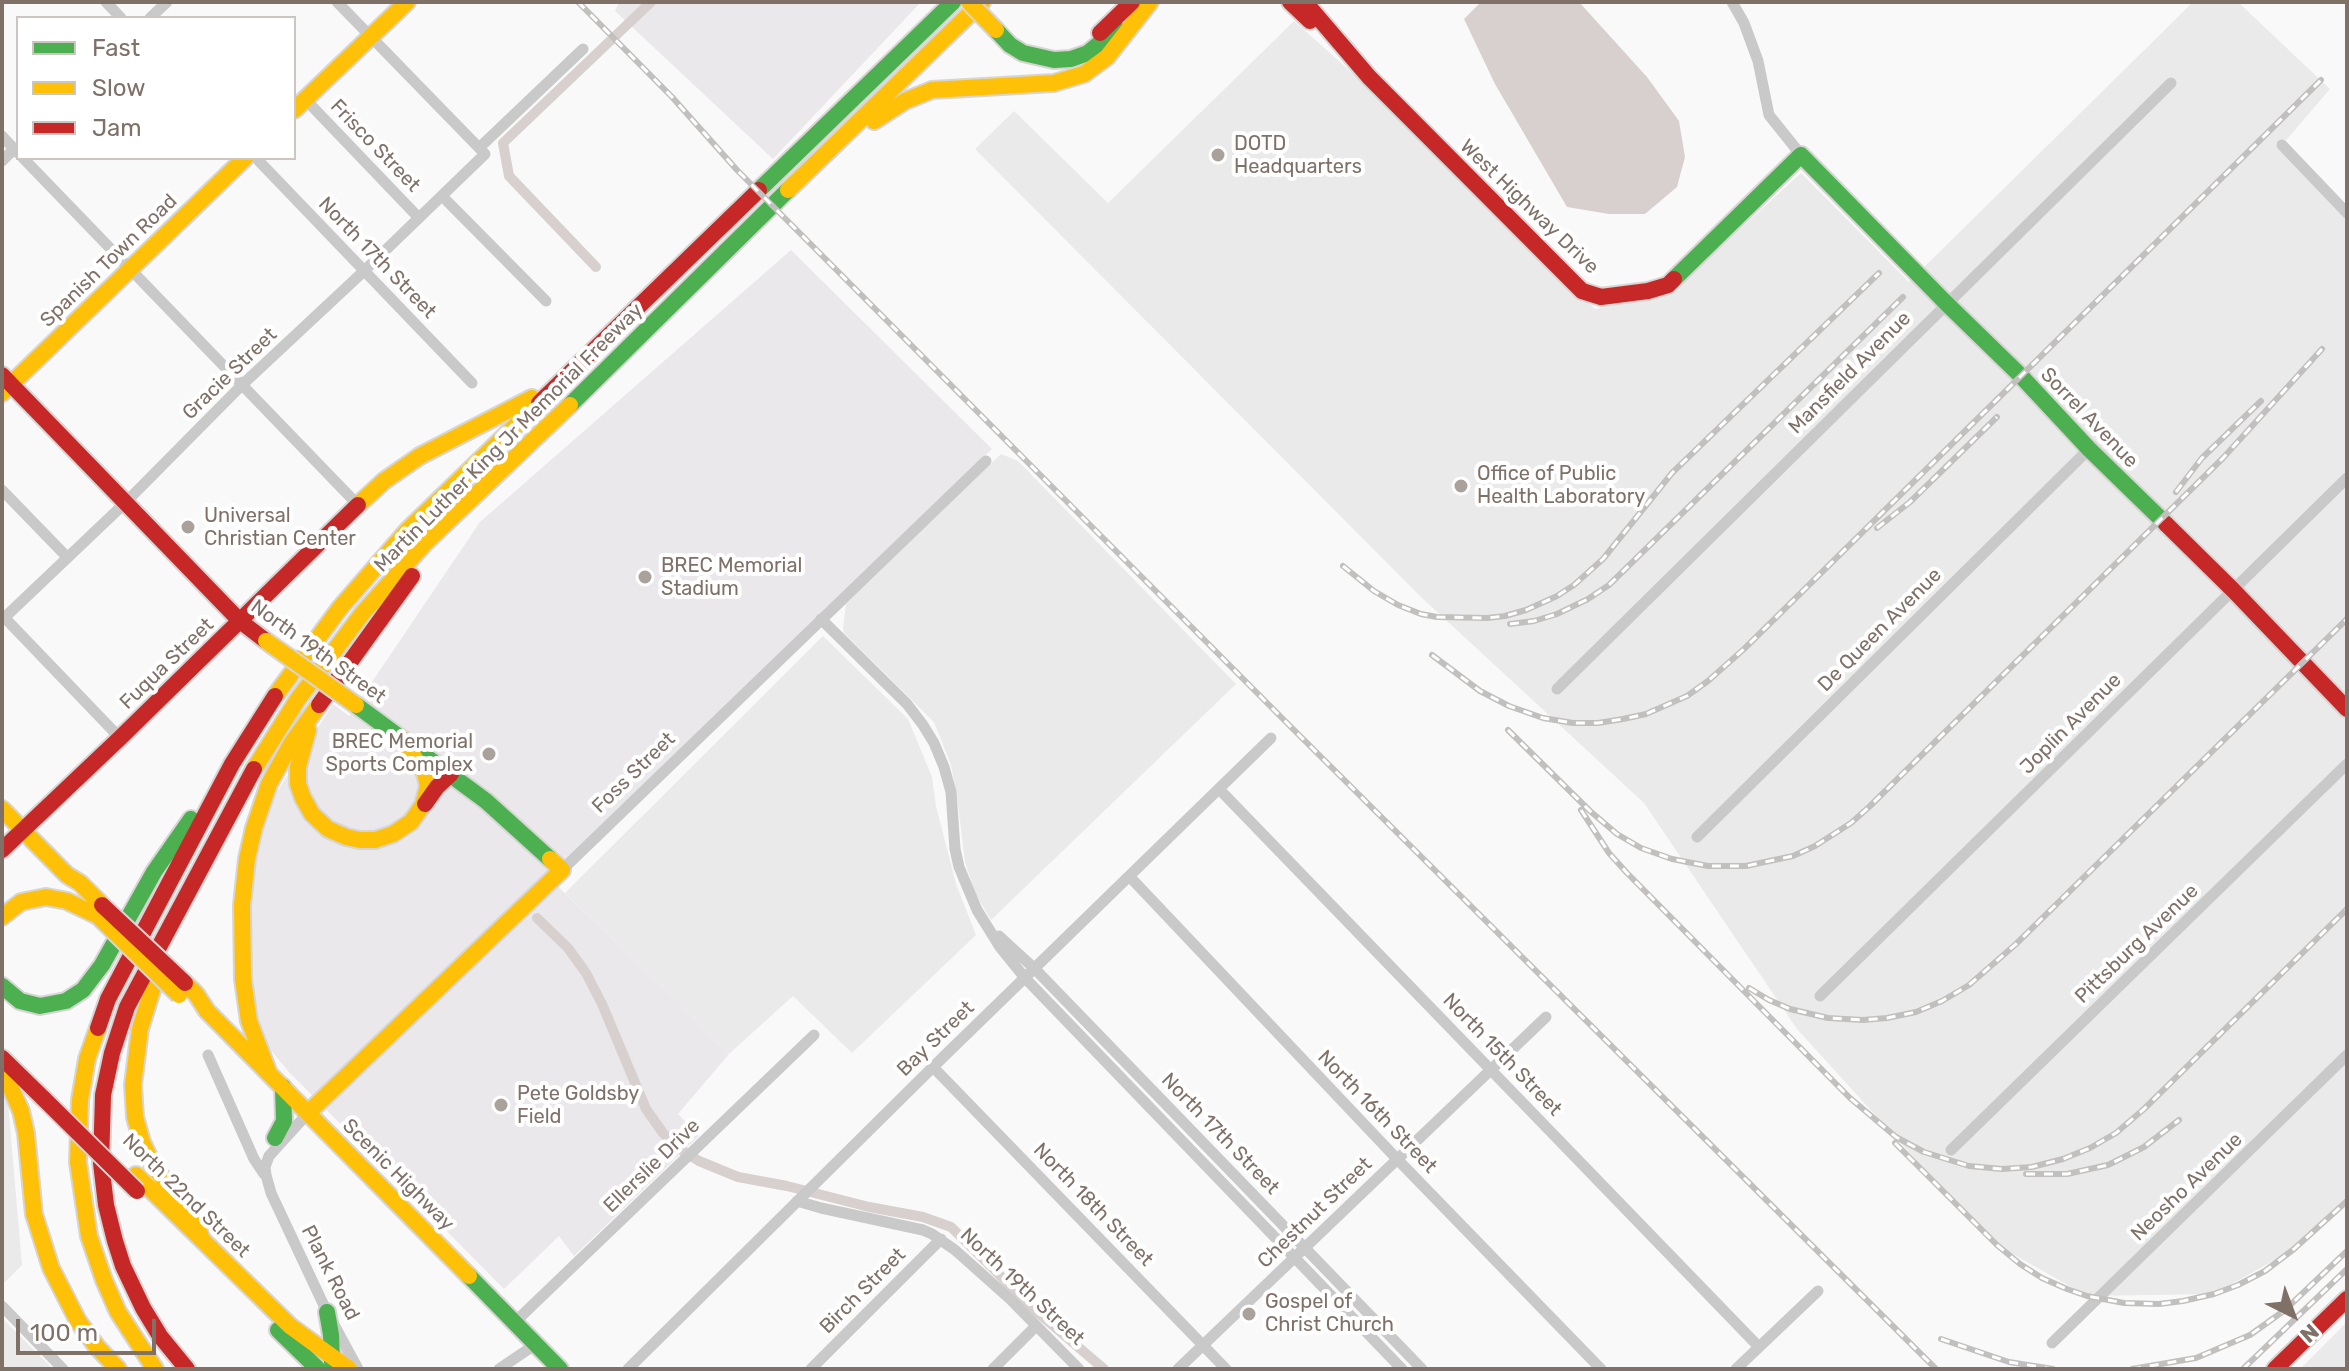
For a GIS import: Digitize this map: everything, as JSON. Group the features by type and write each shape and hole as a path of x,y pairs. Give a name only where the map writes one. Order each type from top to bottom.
{"main road":[{"path":"300,105 407,2"},
{"path":"903,50 944,2"},
{"name":"Martin Luther King Jr Memorial Freeway","path":"155,1369 118,1312 89,1236 78,1162 80,1100 91,1044 108,999 220,786 276,694 340,608 421,517 953,2"},
{"path":"969,2 1027,48 1063,53 1093,40 1132,2"},
{"path":"979,2 1010,45 1047,60 1071,59 1095,48 1148,2"},
{"name":"Martin Luther King Jr Memorial Freeway","path":"187,1369 160,1336 123,1266 106,1205 100,1127 108,1068 127,1007 263,754 332,652 425,543 499,475 954,31 979,2"},
{"path":"954,31 989,2"},
{"path":"828,153 894,107 923,92 942,88 1043,84 1084,74 1107,57 1148,2"},
{"name":"West Highway Drive","path":"1290,2 1337,49 1355,62 1582,291 1601,297 1668,285 1801,155"},
{"name":"West Highway Drive","path":"1305,2 1355,62"},
{"name":"Sorrel Avenue","path":"1801,155 2347,709"},
{"name":"Spanish Town Road","path":"5,384 243,160"},
{"name":"Fuqua Street","path":"2,850 384,481 420,456 507,412 565,377"},
{"name":"North 19th Street","path":"5,384 240,621 451,774 497,810 562,870"},
{"path":"268,1071 252,1033 244,994 241,926 247,859 259,811 277,767 306,721 411,576 441,541 474,510 499,475"},
{"path":"343,671 309,727 300,752 298,784 308,809 317,820 334,832 352,839 367,840 393,834 411,822 437,787 451,774"},
{"path":"402,739 422,766 427,780 427,793 421,811"},
{"path":"2,986 20,1001 40,1006 66,1001 83,990 102,965 177,836 220,786"},
{"name":"Scenic Highway","path":"2,809 67,875 74,890 100,910 182,989 188,1003 207,1011 268,1071 557,1368"},
{"path":"202,1240 198,1227 145,1151 133,1098 137,1052 147,1001 210,849"},
{"name":"Foss Street","path":"309,1112 562,870"},
{"path":"2,917 21,902 46,897 100,910"},
{"name":"North 22nd Street","path":"2,1043 44,1091 318,1369"},
{"name":"North 22nd Street","path":"2,1058 44,1091"},
{"path":"2,1068 21,1111 34,1214 51,1268 72,1311 118,1369"},
{"path":"275,1138 284,1121 283,1087"},
{"name":"North 22nd Street","path":"136,1183 202,1240 332,1363 349,1369"},
{"path":"2275,1369 2347,1299"},
{"path":"301,1335 314,1333 328,1315"},
{"path":"328,1315 332,1363"}],"street":[{"path":"152,16 167,2"},
{"path":"337,2 482,151"},
{"path":"1732,2 1744,23 1758,61 1769,115 1801,155"},
{"name":"Gracie Street","path":"3,618 442,196 583,49"},
{"name":"Mansfield Avenue","path":"1557,689 2171,83"},
{"name":"Frisco Street","path":"300,105 419,218"},
{"path":"2,136 16,152"},
{"path":"2282,145 2347,213"},
{"path":"24,160 358,505"},
{"name":"North 17th Street","path":"258,160 472,383"},
{"name":"Frisco Street","path":"442,196 546,301"},
{"name":"De Queen Avenue","path":"1697,837 2089,449"},
{"name":"Foss Street","path":"562,870 986,461"},
{"name":"Joplin Avenue","path":"1820,996 2347,478"},
{"path":"2,490 67,557"},
{"path":"3,618 120,738"},
{"name":"North 17th Street","path":"821,619 907,704 934,743 951,792 959,867 972,900 1000,947 1025,978 1402,1369"},
{"name":"Bay Street","path":"628,1369 1271,738"},
{"name":"Pittsburg Avenue","path":"1951,1150 2347,764"},
{"name":"North 15th Street","path":"1219,789 1759,1347"},
{"name":"North 16th Street","path":"1130,877 1601,1369"},
{"name":"North 17th Street","path":"989,928 1035,969 1422,1369"},
{"name":"Chestnut Street","path":"1178,1369 1546,1017"},
{"name":"Ellerslie Drive","path":"515,1322 814,1035"},
{"name":"Plank Road","path":"208,1055 328,1315 358,1369"},
{"name":"Neosho Avenue","path":"2052,1343 2347,1055"},
{"name":"North 18th Street","path":"933,1067 1226,1369"},
{"path":"1124,1081 1134,1071"},
{"path":"258,1163 275,1138 298,1117 309,1112"},
{"path":"270,1187 265,1170 267,1159 309,1112"},
{"name":"North 19th Street","path":"800,1198 821,1208 923,1230 941,1239 1010,1299 1079,1369"},
{"name":"Birch Street","path":"811,1369 941,1239"},
{"path":"1736,1369 1818,1291"},
{"path":"2,1306 63,1369"},
{"path":"993,1369 1036,1326"},
{"path":"499,1369 536,1344"},
{"path":"1387,1354 1398,1344"}],"shaded area":[{"path":"619,2 921,2 773,159 615,11"},
{"path":"1481,2 1579,2 1647,77 1679,121 1685,157 1677,187 1645,214 1609,214 1567,207 1495,84 1464,19"},
{"path":"2193,2 2238,2 2330,89 2282,145 2347,213 2347,1198 2294,1249 2214,1294 2087,1296 1997,1245 1958,1206 1797,1029 1644,803 1421,597 975,149 1014,111 1108,203 1294,21 1385,102 1595,309 1672,291 1801,173 1909,282"},
{"name":"BREC Memorial Sports Complex","path":"791,250 992,449 548,877 729,1054 678,1114 699,1136 574,1256 559,1236 504,1289 266,1045 254,1006 250,915 266,809 333,704 349,716 480,522"},
{"path":"1001,454 1018,461 1236,684 991,920 975,893 965,862 951,765 934,722 844,633 843,628 846,604"},
{"path":"823,636 908,719 932,777 936,806 956,884 976,935 852,1053 793,996 729,1054 565,893"},
{"path":"2,1085 7,1091 22,1265 2,1285"},
{"path":"2,1318 53,1369 2,1369"},
{"path":"2347,1322 2347,1369 2300,1369"}],"waterway":[{"path":"596,267 509,176 503,143 651,2"},
{"path":"537,918 568,948 586,973 646,1109 677,1147 699,1161 738,1177 923,1217 951,1227 1036,1311 1104,1369"}],"railway":[{"path":"578,2 672,97 737,170 1936,1369"},
{"path":"1432,655 1480,691 1509,706 1543,718 1573,723 1598,723 1646,714 1687,696 1744,649 2321,80"},
{"path":"1343,566 1374,591 1398,605 1437,617 1505,616 1557,596 1603,559 1672,473 1879,273"},
{"path":"1510,624 1557,614 1609,585 1903,297"},
{"path":"1508,730 1590,811 1617,834 1641,848 1672,859 1708,866 1746,866 1793,856 1815,846 1851,823 1869,807 2223,458 2322,349"},
{"path":"2176,492 2202,458 2261,401"},
{"path":"1877,528 1910,502 1997,417"},
{"path":"1749,988 1790,1009 1828,1018 1863,1020 1916,1012 1969,985 2016,944 2347,619"},
{"path":"1581,810 1609,853 1627,873 1850,1098 1896,1137 1924,1152 1969,1166 2002,1169 2032,1167 2063,1159 2116,1133 2347,909"},
{"path":"2026,1174 2067,1174 2108,1165 2144,1147 2179,1120"},
{"path":"1895,1143 2020,1264 2067,1289 2124,1303 2183,1301 2238,1285 2265,1271 2294,1249 2347,1201"},
{"path":"2132,1369 2196,1358 2250,1335 2285,1310 2347,1251"},
{"path":"2243,1369 2347,1269"},
{"path":"1941,1339 2009,1362 2053,1369"}],"traffic: fast":[{"path":"759,190 953,2"},
{"path":"996,30 1023,53 1054,60 1071,59 1088,53 1117,29"},
{"path":"1674,279 1801,155 2166,524"},
{"path":"570,405 788,190"},
{"path":"356,705 486,801 550,859"},
{"path":"2,986 20,1001 40,1006 66,1001 83,990 102,965 154,872 191,819"},
{"path":"275,1138 284,1121 283,1087"},
{"path":"469,1276 560,1369"},
{"path":"327,1312 332,1362"},
{"path":"278,1330 318,1369"}],"traffic: slow":[{"path":"296,108 407,2"},
{"path":"969,2 996,30"},
{"path":"788,190 982,2"},
{"path":"874,121 905,101 932,90 1054,83 1084,74 1107,57 1150,2"},
{"path":"2,393 243,160"},
{"path":"358,505 384,481 420,456 532,398"},
{"path":"275,696 340,608 407,531 539,403"},
{"path":"254,769 298,699 362,614 425,543 570,405"},
{"path":"266,641 356,705"},
{"path":"268,1071 249,1021 243,979 242,905 247,859 269,784 291,744 319,705"},
{"path":"308,730 298,767 298,784 303,798 312,814 328,829 360,840 375,840 393,834 411,822 423,805 428,786 425,773 402,739"},
{"path":"2,809 67,875 102,905"},
{"path":"309,1112 562,870 550,859"},
{"path":"2,917 21,902 46,897 67,901 98,916"},
{"path":"98,916 179,995"},
{"path":"158,971 140,1029 133,1085 135,1117 153,1165 198,1227 202,1240"},
{"path":"185,983 207,1011 469,1276"},
{"path":"98,1028 87,1059 80,1100 78,1162 89,1236 118,1312 155,1369"},
{"path":"2,1068 21,1111 34,1214 51,1268 78,1321 118,1369"},
{"path":"136,1175 290,1326 349,1369"}],"traffic: jam":[{"path":"1100,33 1132,2"},
{"path":"1290,2 1310,21"},
{"path":"1305,2 1369,77 1582,291 1601,297 1648,291 1668,285 1674,279"},
{"path":"539,403 759,190"},
{"path":"2,375 240,621 266,641"},
{"path":"2,850 358,505"},
{"path":"2166,524 2347,709"},
{"path":"319,705 412,576"},
{"path":"98,1028 108,999 232,764 275,696"},
{"path":"187,1369 160,1336 143,1308 115,1241 106,1205 101,1163 103,1095 127,1007 254,769"},
{"path":"425,804 451,774"},
{"path":"102,905 185,983"},
{"path":"2,1058 44,1099"},
{"path":"44,1099 137,1191"},
{"path":"2275,1369 2347,1299"}],"place":[{"name":"DOTD Headquarters","path":"1218,155"},
{"name":"Office of Public Health Laboratory","path":"1461,486"},
{"name":"Universal Christian Center","path":"188,527"},
{"name":"BREC Memorial Stadium","path":"645,577"},
{"name":"BREC Memorial Sports Complex","path":"489,754"},
{"name":"Pete Goldsby Field","path":"501,1105"},
{"name":"Gospel of Christ Church","path":"1249,1314"}]}
